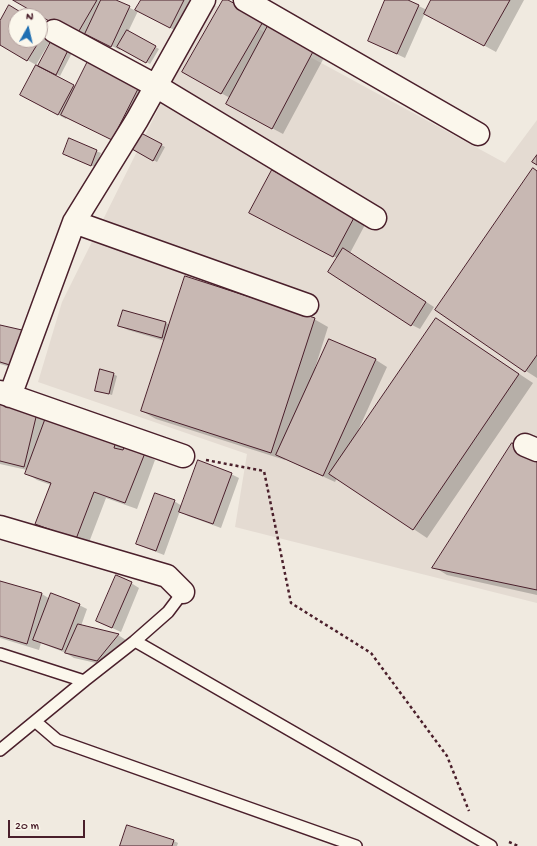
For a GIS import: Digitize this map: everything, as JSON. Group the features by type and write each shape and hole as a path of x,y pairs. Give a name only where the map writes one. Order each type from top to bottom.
{"street":[{"path":"183,456 5,394 74,222 137,120 204,0"},
{"path":"247,1 478,134"},
{"path":"54,31 156,86 375,218"},
{"path":"74,222 307,305"},
{"path":"0,527 167,576 182,592"}],"lane":[{"path":"0,750 135,641 168,612 182,592"},
{"path":"135,641 491,846"},
{"path":"0,654 84,681"},
{"path":"36,722 57,740 356,846"}],"path":[{"path":"183,456 264,471 291,603 371,653 447,756 470,814"},
{"path":"504,840 518,846"}],"shaded area":[{"path":"211,3 505,163 537,120 537,603 235,527 247,454 38,382 62,302"}],"building":[{"path":"13,0 97,0 76,36 48,20 48,8 27,8"},
{"path":"101,0 116,0 130,6 111,47 85,34"},
{"path":"141,0 184,0 170,28 135,10"},
{"path":"223,0 228,0 264,20 221,94 182,72"},
{"path":"385,0 408,0 419,5 397,54 368,41"},
{"path":"431,0 510,0 484,46 424,14"},
{"path":"9,5 14,8 8,8 8,48 35,48 27,61 0,45 0,21"},
{"path":"270,22 316,46 272,129 226,104"},
{"path":"127,30 156,46 146,63 117,47"},
{"path":"54,36 71,44 56,75 38,66"},
{"path":"90,57 141,83 112,140 61,115"},
{"path":"36,65 74,85 58,115 20,95"},
{"path":"141,133 162,144 153,161 132,149"},
{"path":"69,138 97,150 91,166 63,154"},
{"path":"537,155 537,165 532,162"},
{"path":"533,168 537,171 537,355 525,372 435,310"},
{"path":"272,170 356,214 333,257 249,213"},
{"path":"343,248 426,302 411,326 328,272"},
{"path":"185,276 315,318 271,453 141,411"},
{"path":"123,310 166,322 162,338 118,326"},
{"path":"436,318 519,374 413,530 329,474"},
{"path":"0,325 22,330 13,366 0,362"},
{"path":"329,339 376,359 323,476 276,455"},
{"path":"100,369 114,373 109,394 95,391"},
{"path":"0,403 37,413 24,467 0,461"},
{"path":"48,412 117,438 114,448 123,450 125,445 145,453 125,503 94,492 76,539 35,524 51,483 25,474"},
{"path":"512,443 537,456 537,590 432,568"},
{"path":"198,460 232,473 213,524 179,512"},
{"path":"155,493 175,500 156,551 136,544"},
{"path":"116,575 132,582 112,628 96,621"},
{"path":"0,581 42,593 27,644 0,636"},
{"path":"51,593 80,604 62,650 33,640"},
{"path":"78,624 119,634 97,661 65,653"},
{"path":"127,825 174,840 172,846 120,846"}]}
